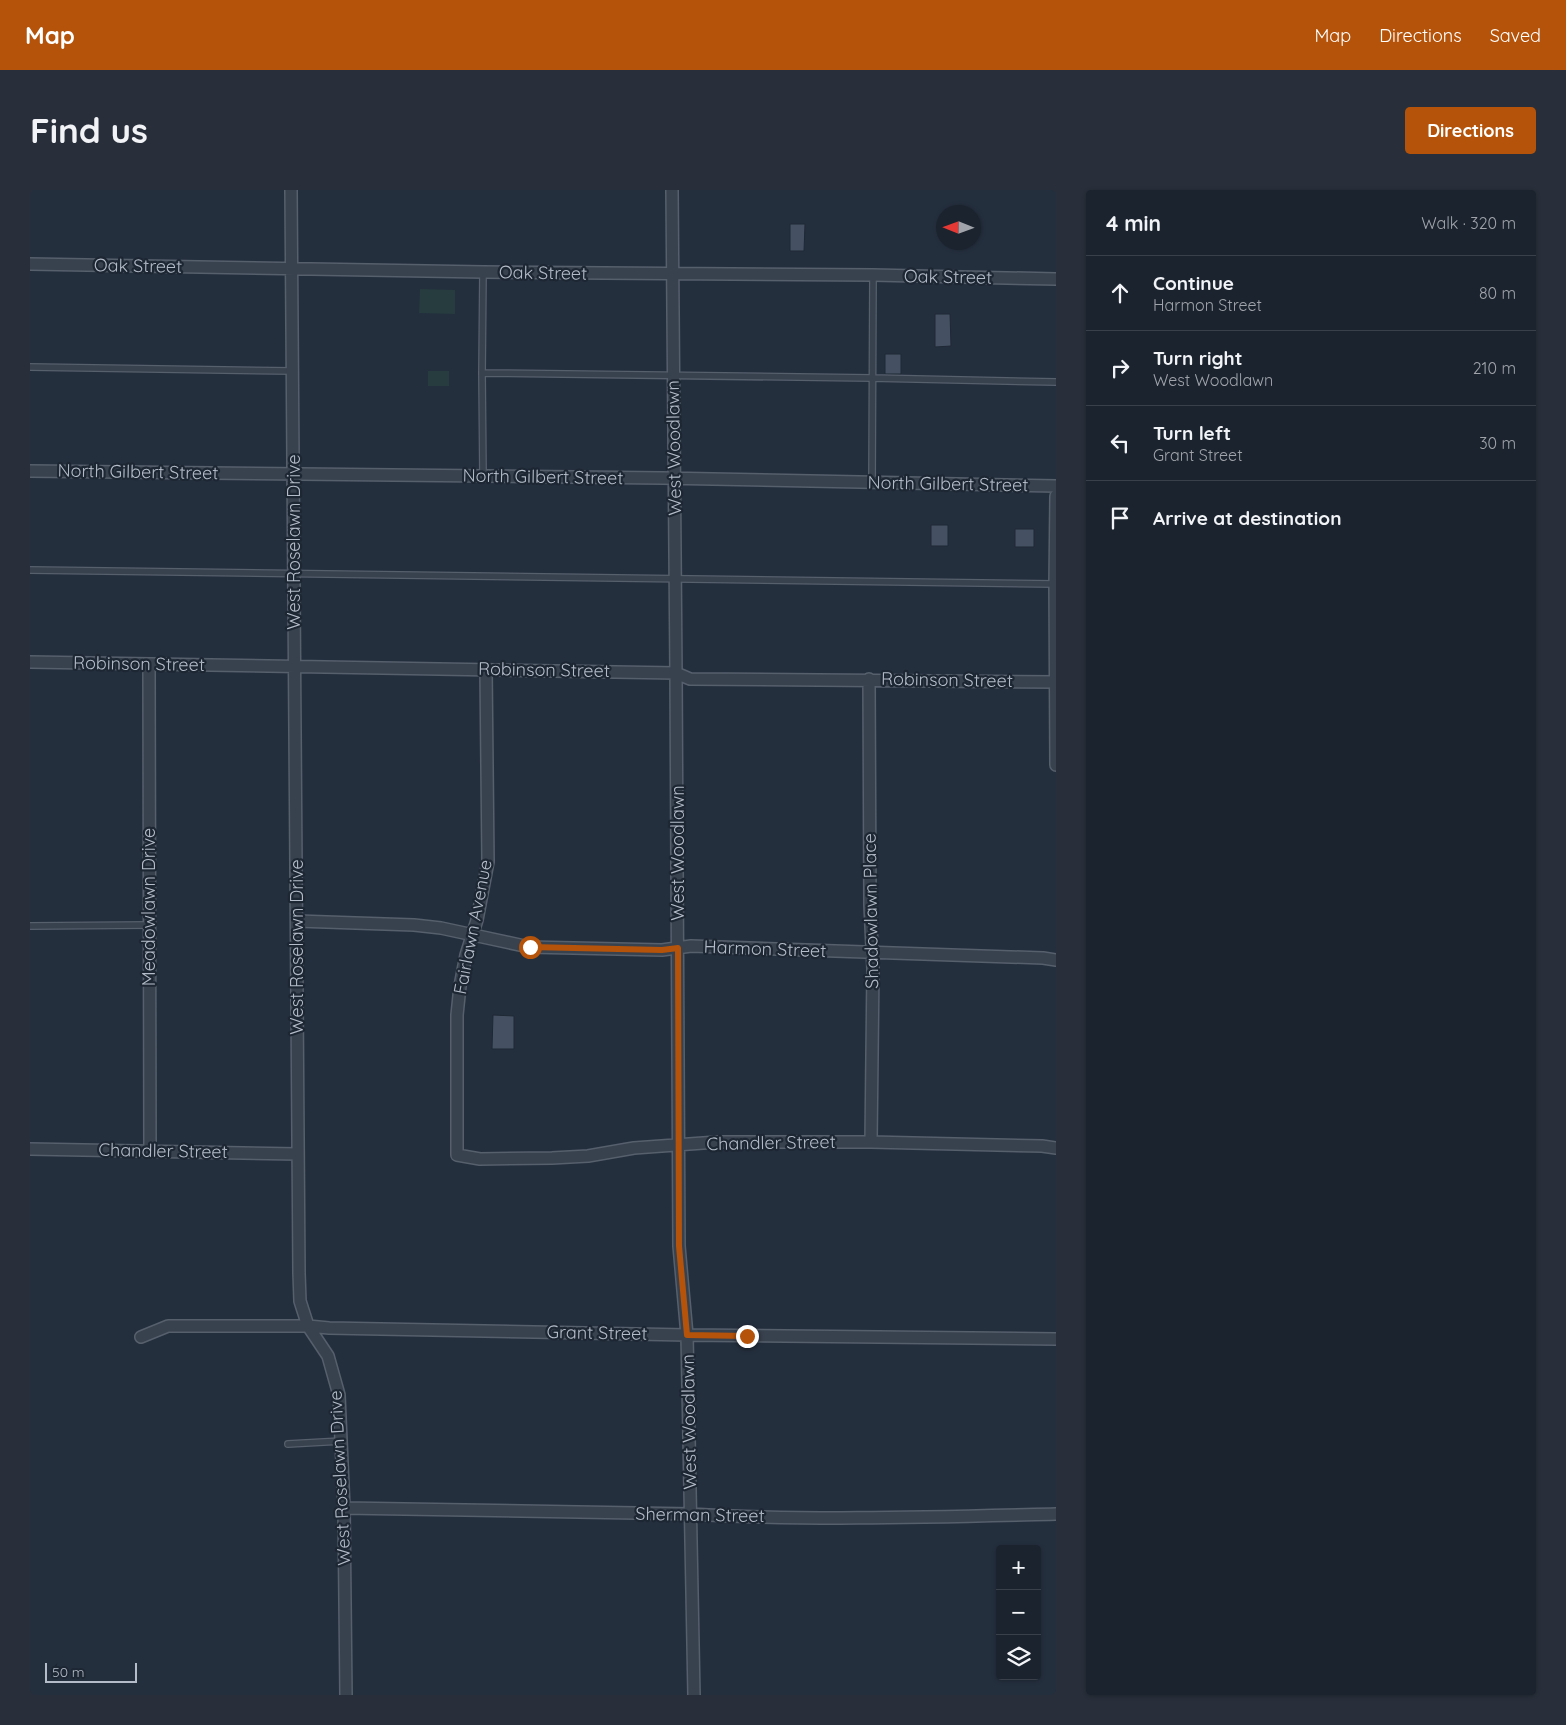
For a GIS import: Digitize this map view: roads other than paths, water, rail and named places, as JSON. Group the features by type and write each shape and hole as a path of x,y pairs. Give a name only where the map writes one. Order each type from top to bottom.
{"street":[{"name":"West Roselawn Drive","path":"291,190 295,573 297,1154 300,1302 308,1326 328,1356 339,1395 344,1508 346,1695"},
{"name":"West Woodlawn","path":"672,190 679,1246 687,1335 694,1695"},
{"name":"Oak Street","path":"30,264 1056,279"},
{"name":"North Gilbert Street","path":"30,471 674,478 1056,486"},
{"path":"1056,496 1056,766"},
{"name":"Robinson Street","path":"30,662 676,673 690,679 1056,682"},
{"name":"Meadowlawn Drive","path":"149,664 148,924 150,1150"},
{"name":"Fairlawn Avenue","path":"457,1156 457,1015 460,986 483,896 488,862 486,669"},
{"name":"Shadowlawn Place","path":"869,679 872,953 871,1142"},
{"name":"Harmon Street","path":"297,921 414,925 441,928 530,947 662,950 690,946 1043,958 1056,960"},
{"name":"Chandler Street","path":"457,1156 480,1159 552,1158 588,1156 634,1148 717,1142 871,1142 1042,1146 1056,1148"},
{"name":"Chandler Street","path":"30,1149 297,1154"},
{"name":"Grant Street","path":"141,1337 168,1326 308,1326 329,1328 687,1335 1056,1339"},
{"name":"Sherman Street","path":"344,1508 906,1518 1056,1514"}],"lane":[{"path":"483,272 483,476"},
{"path":"872,275 872,482"},
{"path":"30,367 292,371"},
{"path":"482,374 1056,382"},
{"path":"30,570 883,580 913,583 1055,584"},
{"path":"30,926 148,924"},
{"path":"288,1444 342,1441"}]}
